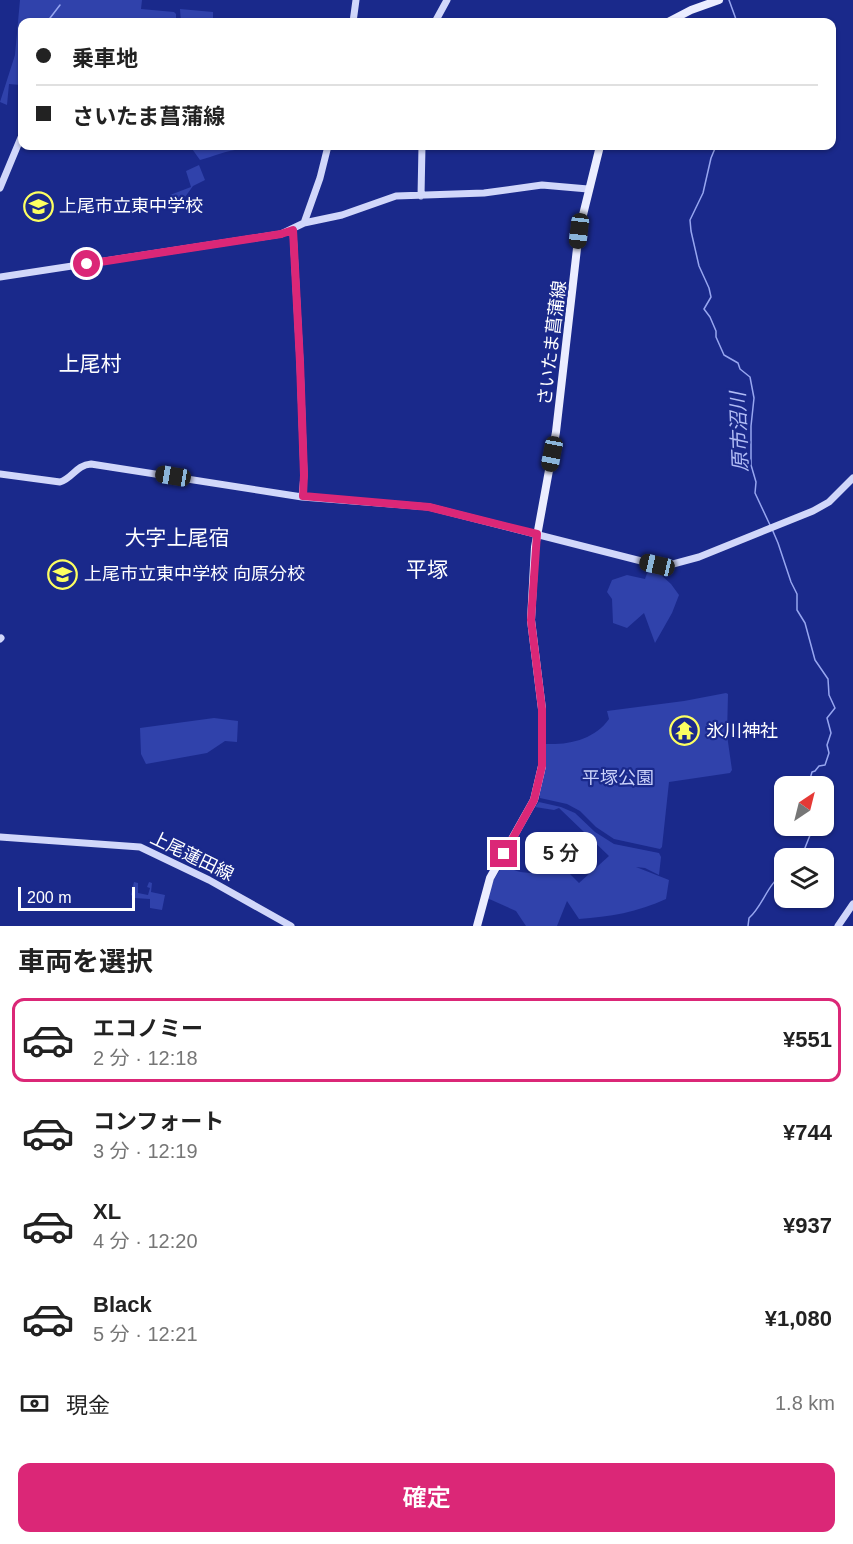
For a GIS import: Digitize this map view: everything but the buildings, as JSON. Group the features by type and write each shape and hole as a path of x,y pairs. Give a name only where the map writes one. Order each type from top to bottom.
{"main road":[{"path":"676,18 719,0"},
{"name":"さいたま菖蒲線","path":"477,926 490,878 534,800 542,766 542,709 531,620 537,534 556,432 579,231 599,150"}],"street":[{"path":"354,18 356,0"},
{"path":"437,18 447,0"},
{"path":"0,188 18,145"},
{"path":"304,223 327,150"},
{"path":"421,196 422,150"},
{"path":"0,277 271,235 293,230 304,223 342,215 390,197 501,192 542,185 588,189"},
{"path":"293,230 300,362 303,496"},
{"path":"0,474 60,482 68,479 82,465 91,464 303,496 429,507 650,564 664,565 691,559 822,507 853,478"},
{"name":"上尾蓮田線","path":"0,837 140,847 209,880 288,925"},
{"path":"837,926 853,904"}],"green space":[{"path":"20,0 142,0 141,9 176,14 176,18 18,18"},
{"path":"180,9 213,12 213,18 181,18"},
{"path":"18,22 18,85 9,84 7,105 0,102 15,55"},
{"path":"193,150 235,150 225,152 200,160"},
{"path":"199,165 205,180 193,186 175,211 170,195 191,187 186,171"},
{"path":"650,565 671,584 679,595 655,643 644,613 627,628 613,623 612,599 607,592 612,580 627,575 645,579"},
{"name":"平塚公園","path":"728,694 727,735 732,770 730,773 669,782 660,849 614,839 596,827 580,811 567,804 540,798 546,744 573,742 589,736 609,719 607,711"},
{"path":"214,718 238,721 237,742 225,741 207,753 146,764 141,754 140,728"},
{"path":"539,802 561,807 575,813 595,832 614,844 659,853 661,857 659,875 645,868 636,867 669,880 666,899 623,913 579,919 567,901 557,926 526,926 516,911 487,898 493,881 503,865 526,873 564,868 579,883 609,856 559,808 554,810 535,807"},
{"path":"134,882 138,883 138,893 148,895 149,882 152,883 151,892 165,895 162,910 150,908 150,899 134,898 131,895"}],"waterway":[{"name":"原市沼川","path":"729,0 736,18"},
{"path":"50,18 60,5"},
{"name":"原市沼川","path":"714,150 703,193 690,220 691,231 699,266 711,297 704,309 710,317 724,355 738,363 740,369 750,377 754,398 751,465 756,482 755,493 770,525"},
{"name":"原市沼川","path":"772,529 797,594 797,610 805,623 815,660 828,679 829,695 835,708 827,718 831,733 825,765 819,766 811,776"},
{"name":"原市沼川","path":"805,848 810,836"},
{"name":"原市沼川","path":"748,926 749,918 774,883"}],"place":[{"name":"上尾市立東中学校","path":"38,206"},
{"name":"上尾市立東中学校 向原分校","path":"63,574"},
{"name":"氷川神社","path":"685,731"}],"district":[{"name":"上尾村","path":"90,363"},
{"name":"大字上尾宿","path":"177,537"},
{"name":"平塚","path":"427,569"}],"route":[{"path":"87,264 281,234 293,230 300,362 303,496 429,507 537,534 531,620 542,709 542,766 534,800 504,854"}]}
